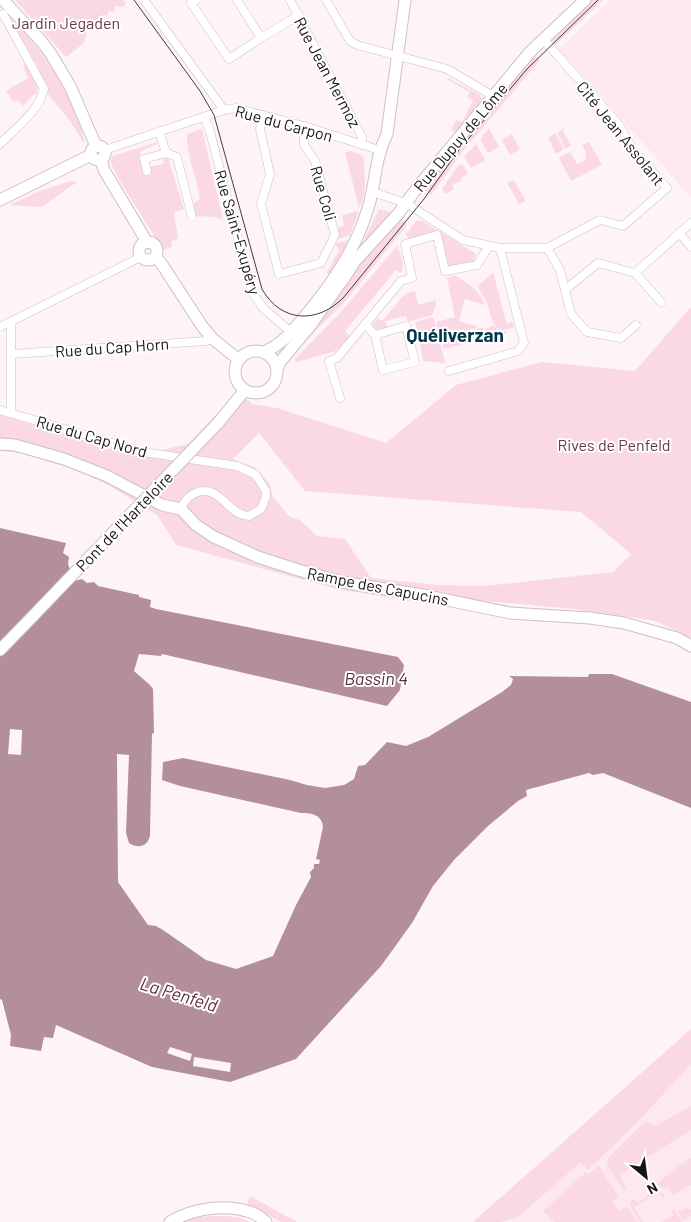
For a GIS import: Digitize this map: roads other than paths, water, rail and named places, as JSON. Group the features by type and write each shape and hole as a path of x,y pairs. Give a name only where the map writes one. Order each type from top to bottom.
{"main road":[{"path":"3,0 5,13 42,42 59,66 104,170 146,243"},
{"path":"264,352 276,346 292,333 325,292 347,257 376,193 379,150 386,134 406,0"},
{"name":"Rue Dupuy de Lôme","path":"342,281 355,261 374,242 416,188 542,39 585,0"},
{"path":"277,369 272,359 264,352 250,352 238,360 235,376 237,382 245,390 251,392 265,391 274,382 280,362 327,304 342,281 371,222 388,142 386,134"},
{"name":"Rue du Carpon","path":"0,200 98,153"},
{"path":"146,243 152,243 156,247 157,254 149,260 141,257 140,248 146,243"},
{"path":"155,257 161,263 202,326 213,339 238,360"},
{"name":"Pont de l'Harteloire","path":"0,650 218,423 245,390"},
{"name":"Rampe des Capucins","path":"0,444 64,459 108,476 162,505 181,509 196,525 214,537 258,557 317,576 510,613 590,618 624,623 677,638 691,646"},
{"path":"170,1222 182,1215 206,1209 230,1208 253,1214 266,1222"}],"street":[{"path":"144,0 224,110"},
{"path":"196,0 191,3 229,59 299,15"},
{"path":"237,0 261,38"},
{"name":"Rue Jean Mermoz","path":"290,0 362,137 362,145"},
{"path":"326,0 350,41 357,46 447,69 493,96"},
{"path":"0,144 37,106 42,98 44,88 5,13"},
{"name":"Cité Jean Assolant","path":"542,39 620,125 636,153 667,188 623,226 600,220 547,248"},
{"name":"Rue du Carpon","path":"98,153 159,131 224,110 236,108 304,126 379,150"},
{"name":"Rue Coli","path":"262,115 260,130 270,174 261,204 279,274 321,263 335,235 315,161 304,145 304,126"},
{"name":"Rue Saint-Exupéry","path":"204,117 211,135 252,292 264,308 292,333"},
{"path":"159,131 166,153"},
{"path":"147,171 144,159 166,153 177,157 192,217"},
{"path":"376,193 406,203 464,240 500,248 547,248 560,270 571,314 587,332 621,338 636,326"},
{"path":"636,273 691,223"},
{"path":"679,233 691,247"},
{"path":"340,398 329,361 337,358 401,281 412,278 405,244 437,235 445,271 477,265 489,246"},
{"path":"448,370 518,351 524,343 500,248"},
{"path":"0,328 141,257"},
{"path":"565,290 598,263 636,273 661,302"},
{"path":"11,322 11,413"},
{"path":"365,324 375,335 383,370 415,362 406,326 375,335"},
{"name":"Rue du Cap Horn","path":"12,354 213,339"},
{"name":"Rue du Cap Nord","path":"0,410 143,452 237,466 254,474 266,491 265,504 261,509 249,516 236,512 214,494 206,492 195,493 184,501 181,509"}],"water":[{"path":"0,528 66,543 63,553 69,557 68,564 74,581 82,579 87,583 94,582 98,586 139,595 139,597 151,600 150,607 398,657 404,665 400,690 387,706 162,654 161,656 139,654 134,671 153,689 154,733 152,734 150,835 147,842 142,846 129,843 126,833 129,755 117,754 118,882 148,925 156,926 163,930 206,960 236,969 273,956 311,877 310,872 314,868 314,864 319,864 320,860 316,859 323,827 321,820 313,814 180,786 162,780 163,762 183,758 307,785 325,788 344,785 354,779 358,766 365,765 387,742 406,746 428,737 502,692 511,685 513,679 509,676 588,677 589,674 612,674 691,702 691,808 603,773 593,775 589,773 526,790 527,796 518,801 488,826 454,860 433,886 412,923 381,966 296,1059 230,1082 152,1067 56,1025 53,1038 44,1037 41,1051 10,1046 11,1035 2,1000 0,999"}],"tram line":[{"path":"134,0 200,91 214,115 262,289 279,308 289,314 300,316 323,312 334,306 344,297 424,199 459,150 527,69 598,0"}],"district":[{"name":"Quéliverzan","path":"455,334"}],"park label":[{"name":"Jardin Jegaden","path":"66,22"},
{"name":"Rives de Penfeld","path":"614,444"}],"water label":[{"name":"Bassin 4","path":"376,678"},
{"name":"La Penfeld","path":"179,994"}]}
